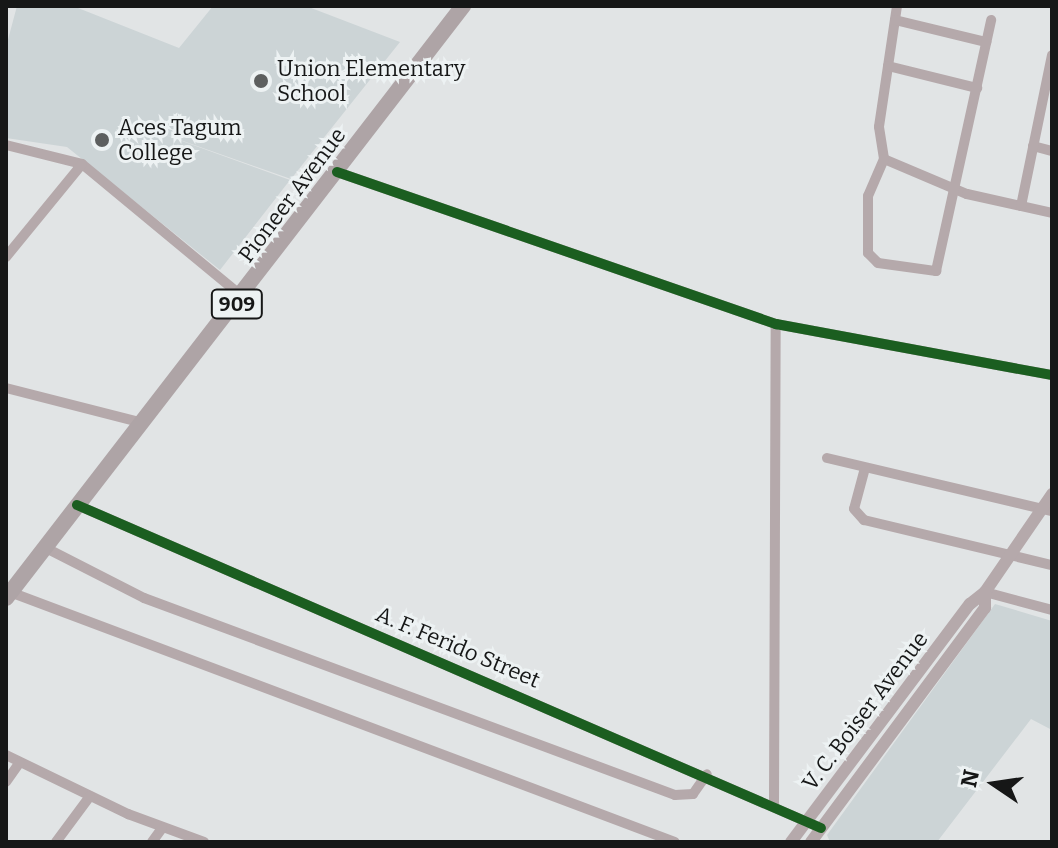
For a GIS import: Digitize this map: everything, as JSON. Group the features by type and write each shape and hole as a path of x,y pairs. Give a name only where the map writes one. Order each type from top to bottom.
{"highway":[{"name":"Pioneer Avenue","path":"8,595 243,297 463,6"}],"street":[{"path":"897,6 879,127 884,159 874,177 866,219 868,253 878,263 936,271 991,20"},
{"path":"895,20 986,42"},
{"path":"1021,206 1033,146 1048,100 1052,55"},
{"path":"888,66 977,88"},
{"path":"6,145 82,164 243,297"},
{"path":"1033,146 1052,151"},
{"path":"884,159 956,188 1052,213"},
{"path":"6,257 82,164"},
{"path":"337,172 776,324 1052,375"},
{"path":"774,804 776,324"},
{"path":"6,388 144,424"},
{"path":"827,458 1047,510"},
{"path":"865,468 854,509 858,517 1052,565"},
{"name":"V. C. Boiser Avenue","path":"791,842 970,604 985,592 1047,510 1052,494"},
{"name":"A. F. Ferido Street","path":"77,505 707,774 809,819 821,828"},
{"path":"44,547 144,598 675,795 693,794 707,774"},
{"path":"985,592 1052,610"},
{"name":"V. C. Boiser Avenue","path":"811,842 985,608 985,592"},
{"path":"8,595 675,842"},
{"path":"882,720 894,729"},
{"path":"6,755 162,828 204,842"},
{"path":"6,782 20,762"},
{"path":"56,842 90,796"},
{"path":"152,842 162,828"}],"shaded area":[{"path":"17,6 73,6 179,48 213,6 306,6 400,42 291,179 132,123 290,180 220,270 67,147 6,138 6,47"},
{"path":"995,604 1052,621 1052,730 1031,719 937,842 830,842 827,835"}],"cycle path":[{"path":"337,172 776,324 1052,375"},
{"path":"77,505 821,828"}],"place":[{"name":"Union Elementary School","path":"261,81"},
{"name":"Aces Tagum College","path":"102,140"}]}
